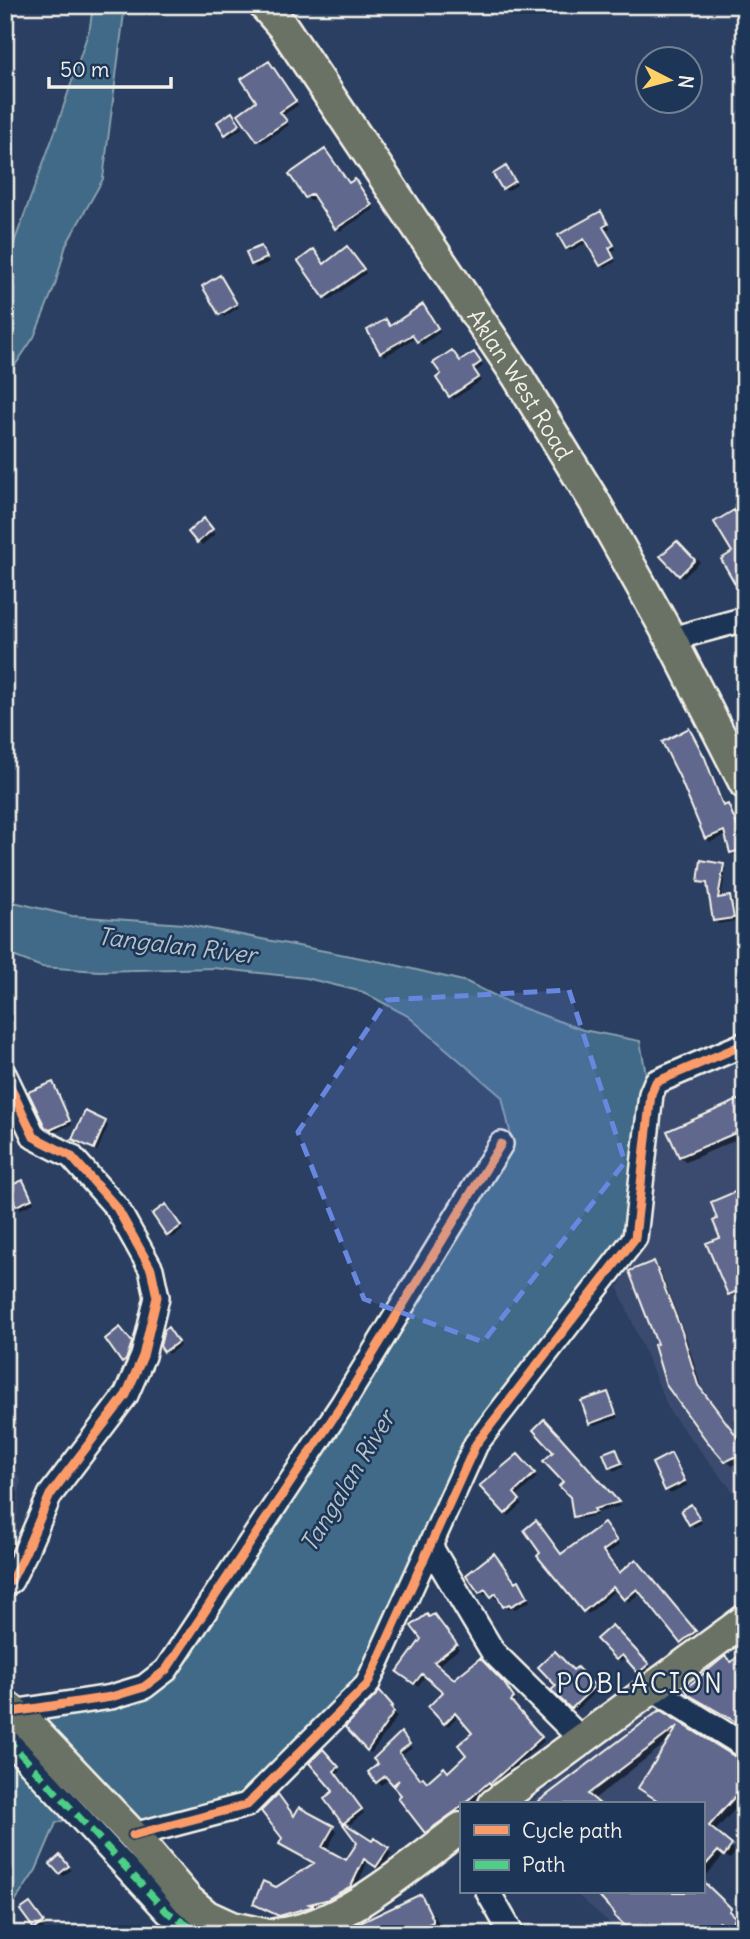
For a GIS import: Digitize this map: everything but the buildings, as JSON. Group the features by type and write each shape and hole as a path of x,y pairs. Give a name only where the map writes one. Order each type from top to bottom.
{"main road":[{"name":"Aklan West Road","path":"264,5 284,28 518,377 594,501 671,639 745,784"},
{"path":"497,1802 745,1620"},
{"path":"11,1718 101,1821 133,1835 188,1900 206,1916 231,1927 264,1934"},
{"path":"292,1932 368,1897 460,1834"}],"street":[{"path":"671,639 745,619"},
{"path":"133,1835 247,1805 367,1685 476,1444 635,1238 651,1094 656,1082 745,1044"},
{"path":"5,1076 34,1137 71,1156 117,1208 151,1269 157,1297 143,1356 126,1395 50,1495 11,1581 5,1584"},
{"path":"11,1718 111,1698 144,1688 166,1670 343,1403 501,1144"},
{"path":"430,1546 494,1652 583,1740"},
{"path":"653,1689 745,1746"},
{"path":"101,1821 167,1912 201,1934"},
{"path":"489,1894 512,1934"}],"highlighted area":[{"path":"569,990 625,1162 483,1342 364,1299 298,1132 387,1000"}],"shaded area":[{"path":"745,1051 745,1507 670,1412 618,1288 647,1231 662,1086"},
{"path":"5,1458 21,1479 11,1577 5,1575"},
{"path":"663,1699 745,1749 745,1792 704,1838 704,1802 531,1802"},
{"path":"576,1894 653,1894 619,1931"}],"water":[{"path":"93,5 125,5 103,179 66,245 55,285 34,337 5,380 5,267 57,126 90,27"},
{"name":"Tangalan River","path":"5,900 72,916 184,924 387,963 467,982 512,1004 583,1030 640,1041 647,1080 626,1239 469,1439 364,1678 239,1799 141,1831 91,1810 56,1823 36,1870 5,1916 5,1749 36,1715 161,1688 389,1348 511,1136 502,1097 408,1016 363,992 306,978 214,968 99,971 42,967 5,953"}],"marked path":[{"path":"5,1737 167,1912 201,1934"}],"cycle path":[{"path":"133,1835 247,1805 367,1685 476,1444 635,1238 651,1094 656,1082 745,1044"},
{"path":"5,1076 34,1137 71,1156 117,1208 151,1269 157,1297 143,1356 126,1395 50,1495 11,1581 5,1584"},
{"path":"12,1712 111,1697 144,1687 166,1670 343,1403 501,1144"}],"district":[{"name":"POBLACION","path":"640,1683"}]}
